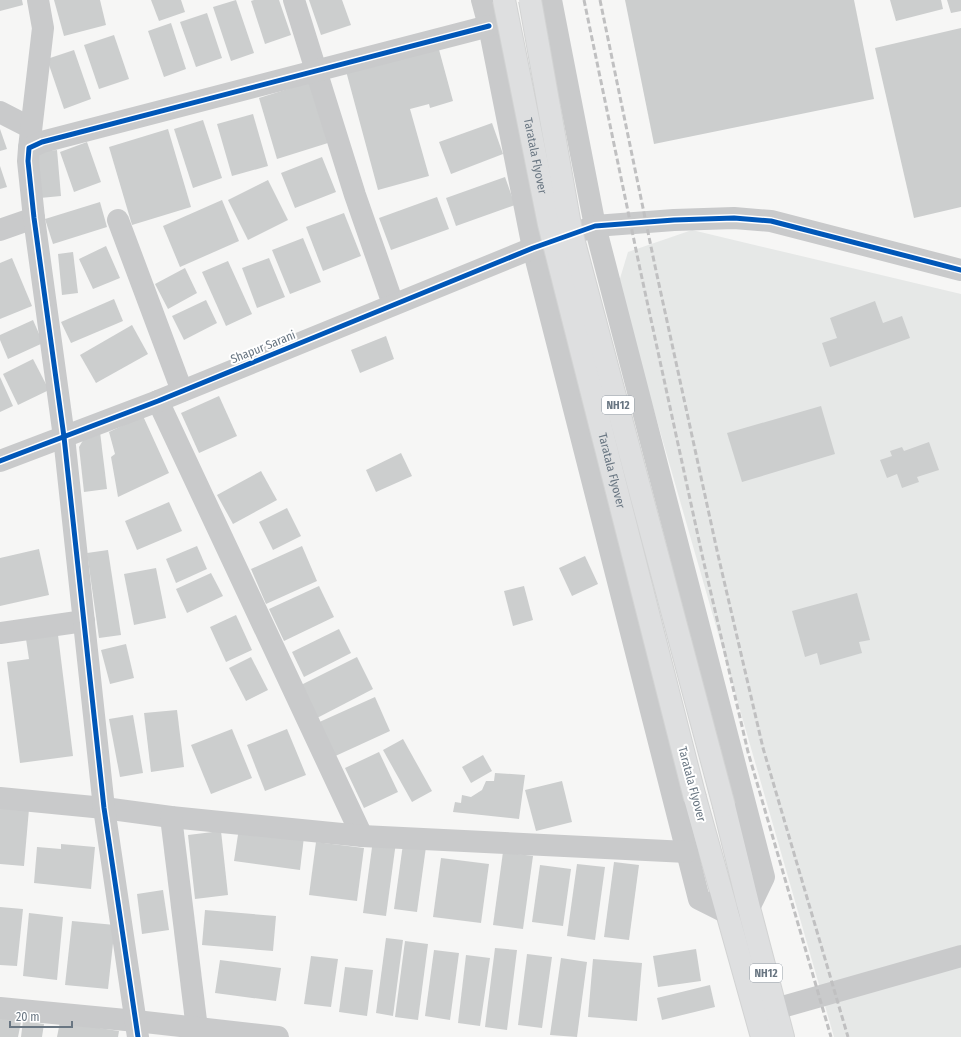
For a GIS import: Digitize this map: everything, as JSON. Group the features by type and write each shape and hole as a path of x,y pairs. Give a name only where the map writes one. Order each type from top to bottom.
{"highway":[{"name":"Taratala Flyover","path":"504,0 549,224 695,798 739,911"},
{"name":"Taratala Flyover","path":"530,0 571,231 724,806 739,911"},
{"name":"NH12","path":"739,911 775,1009 783,1037"},
{"name":"NH12","path":"739,911 762,1037"}],"street":[{"path":"38,0 43,28 28,161 34,218 64,437 104,808 137,1029"},
{"path":"294,0 355,195 393,304"},
{"path":"482,0 489,26 533,248 699,899 739,911 764,876 594,226 551,0"},
{"path":"0,112 30,138 42,142 489,26"},
{"path":"0,230 34,218"},
{"name":"Shapur Sarani","path":"0,461 158,401 393,304 533,248 594,226 727,218 771,221 961,270"},
{"path":"118,220 182,391"},
{"path":"158,401 362,836"},
{"path":"0,633 84,621"},
{"path":"0,798 362,836 687,852"},
{"path":"171,817 198,1032"},
{"path":"775,1009 961,956"},
{"path":"0,1008 137,1029 278,1037"}],"shaded area":[{"path":"692,230 961,294 961,1037 834,1037 618,285 628,252"}],"building":[{"path":"0,0 22,0 23,5 0,11"},
{"path":"54,0 100,0 106,25 64,36"},
{"path":"151,0 181,0 185,12 159,21"},
{"path":"236,0 254,53 231,61 213,7"},
{"path":"279,0 291,35 265,44 251,1"},
{"path":"309,0 342,0 351,25 321,35"},
{"path":"625,0 854,0 874,99 654,144"},
{"path":"890,0 941,0 943,9 896,21"},
{"path":"947,0 961,0 961,11 951,13"},
{"path":"207,13 222,58 196,67 180,22"},
{"path":"171,23 186,69 164,77 148,31"},
{"path":"961,28 961,207 914,218 875,48"},
{"path":"114,35 129,79 99,89 84,45"},
{"path":"438,46 453,101 430,108 429,104 410,109 429,176 378,190 346,71"},
{"path":"74,50 91,99 64,109 47,59"},
{"path":"310,82 328,143 277,159 259,98"},
{"path":"253,114 268,166 232,176 217,124"},
{"path":"203,120 222,178 193,188 174,129"},
{"path":"492,123 503,154 451,174 439,142"},
{"path":"0,129 7,149 0,151"},
{"path":"168,129 191,207 132,225 109,147"},
{"path":"87,142 101,182 74,192 60,152"},
{"path":"57,150 61,196 40,198 36,152"},
{"path":"322,157 336,192 295,208 281,173"},
{"path":"0,166 7,187 0,189"},
{"path":"505,177 515,205 456,226 446,198"},
{"path":"268,180 288,220 248,240 228,200"},
{"path":"437,197 449,229 391,250 379,218"},
{"path":"222,200 239,241 180,267 163,226"},
{"path":"100,202 107,227 53,244 45,219"},
{"path":"344,213 361,256 323,271 306,227"},
{"path":"303,238 321,282 290,294 272,250"},
{"path":"106,246 120,278 93,289 79,259"},
{"path":"73,252 78,293 62,295 58,254"},
{"path":"12,258 32,306 0,319 0,263"},
{"path":"269,258 285,297 257,308 242,268"},
{"path":"228,261 252,314 226,326 202,272"},
{"path":"185,268 197,293 168,309 155,284"},
{"path":"114,299 123,321 71,343 61,322"},
{"path":"206,300 217,323 184,340 172,316"},
{"path":"875,301 883,323 902,316 910,338 830,367 822,343 837,338 830,318"},
{"path":"33,320 43,343 8,359 0,340 0,335"},
{"path":"132,325 148,354 96,383 80,355"},
{"path":"386,336 394,359 360,373 351,350"},
{"path":"33,359 49,390 18,405 3,374"},
{"path":"0,377 13,406 0,412"},
{"path":"219,396 237,436 199,453 181,413"},
{"path":"821,406 835,454 742,482 727,433"},
{"path":"143,416 169,473 118,497 111,457 115,454 109,432"},
{"path":"100,432 107,489 84,492 79,447 85,437"},
{"path":"929,442 939,470 917,477 919,482 902,488 897,474 887,478 880,460 892,456 890,451 902,447 904,451"},
{"path":"401,453 412,476 376,492 366,470"},
{"path":"261,471 277,500 233,524 217,495"},
{"path":"169,502 182,531 137,550 125,521"},
{"path":"287,508 301,536 273,550 259,522"},
{"path":"197,546 207,569 176,583 166,559"},
{"path":"302,546 317,581 266,604 251,569"},
{"path":"39,549 49,595 0,606 0,558"},
{"path":"108,550 121,635 99,638 87,553"},
{"path":"585,556 598,584 572,596 559,568"},
{"path":"156,568 166,618 134,625 124,574"},
{"path":"211,573 223,596 187,613 176,589"},
{"path":"319,586 334,617 284,641 269,609"},
{"path":"524,586 533,620 513,626 504,591"},
{"path":"857,593 870,640 859,642 862,653 820,665 817,653 805,657 792,611"},
{"path":"236,615 252,650 226,662 210,627"},
{"path":"339,629 351,653 304,677 292,652"},
{"path":"58,635 73,756 20,763 7,662 29,659 26,639"},
{"path":"126,644 134,678 110,684 101,650"},
{"path":"251,657 268,690 246,701 229,668"},
{"path":"357,657 373,689 317,718 301,685"},
{"path":"375,697 390,731 331,758 315,724"},
{"path":"177,710 184,767 151,772 144,713"},
{"path":"133,715 143,773 120,777 109,719"},
{"path":"232,729 252,778 211,794 191,745"},
{"path":"287,729 306,775 265,791 247,745"},
{"path":"403,739 432,791 412,802 383,750"},
{"path":"379,752 398,792 364,808 345,768"},
{"path":"483,755 492,771 471,783 462,767"},
{"path":"495,773 525,775 519,819 453,812 455,802 461,803 462,795 471,797 482,790 486,781 494,781"},
{"path":"562,781 572,822 536,831 525,790"},
{"path":"0,807 29,809 24,866 0,864"},
{"path":"239,828 304,837 300,870 234,861"},
{"path":"221,831 228,895 195,899 188,835"},
{"path":"373,840 396,842 386,916 363,913"},
{"path":"316,842 364,848 357,901 309,895"},
{"path":"61,844 95,847 91,889 34,883 37,847 61,849"},
{"path":"403,844 426,847 417,912 394,909"},
{"path":"503,852 533,856 523,929 493,925"},
{"path":"441,858 489,864 481,923 433,917"},
{"path":"614,862 639,865 629,940 604,937"},
{"path":"577,864 605,867 595,940 567,936"},
{"path":"540,865 571,869 563,926 532,922"},
{"path":"163,890 169,930 142,934 137,894"},
{"path":"0,907 23,909 17,966 0,965"},
{"path":"205,910 276,916 273,951 202,945"},
{"path":"29,913 63,917 57,980 23,976"},
{"path":"72,921 115,925 108,989 65,985"},
{"path":"386,938 403,940 393,1016 376,1013"},
{"path":"405,941 428,944 418,1020 395,1017"},
{"path":"495,948 517,950 507,1030 485,1027"},
{"path":"696,949 701,981 658,987 653,956"},
{"path":"434,950 459,953 450,1020 425,1016"},
{"path":"527,954 552,957 542,1028 518,1025"},
{"path":"466,955 490,958 480,1026 458,1023"},
{"path":"311,956 338,959 331,1007 304,1004"},
{"path":"561,958 587,962 577,1037 550,1035"},
{"path":"593,959 642,963 637,1021 588,1017"},
{"path":"220,960 281,968 276,1001 215,993"},
{"path":"345,967 373,970 367,1016 339,1012"},
{"path":"710,985 715,1007 662,1020 657,998"},
{"path":"0,1014 22,1017 18,1037 0,1037"},
{"path":"23,1021 44,1024 42,1037 21,1037"},
{"path":"60,1022 119,1031 118,1037 57,1037"}],"railway":[{"path":"584,0 640,269 703,559 748,752 831,1037"},
{"path":"600,0 655,266 718,555 763,748 848,1037"}],"cycle path":[{"path":"138,1037 104,808 64,437 34,218 28,161 29,148 42,142 489,26"},
{"path":"0,461 158,401 533,248 595,226 674,220 734,218 771,221 961,270"}]}
